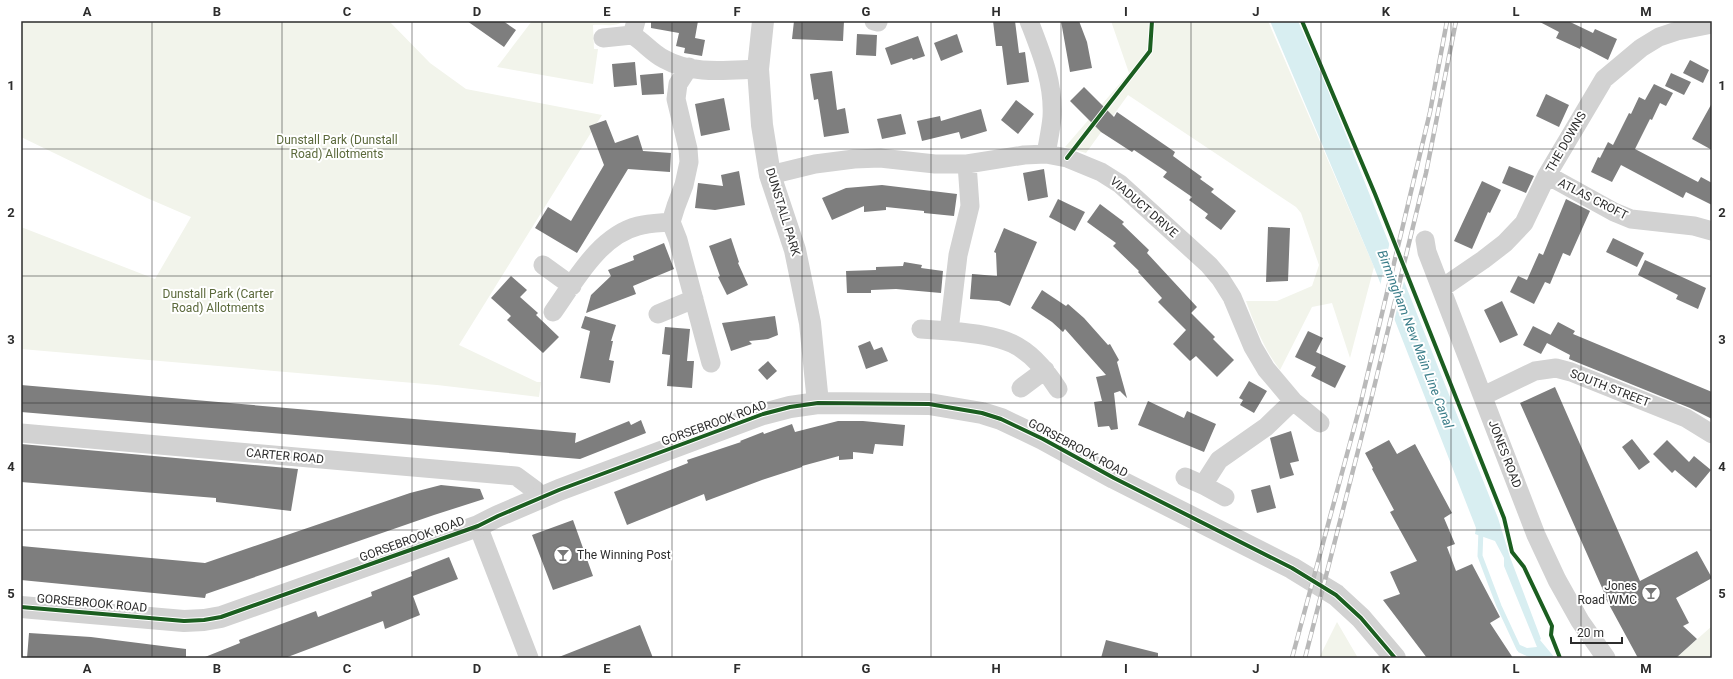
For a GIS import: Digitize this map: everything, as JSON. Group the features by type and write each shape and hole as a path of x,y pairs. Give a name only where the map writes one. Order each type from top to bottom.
{"street":[{"name":"DUNSTALL PARK","path":"763,21 758,69 762,125 770,175 795,250 810,323 818,403"},
{"path":"1029,21 1048,74 1052,93 1052,117 1046,154"},
{"name":"THE DOWNS","path":"1442,288 1505,243 1524,223 1547,175 1590,100 1604,79 1612,71 1641,48 1659,37 1677,31 1712,24"},
{"path":"603,38 634,28 665,60 689,68 709,71 758,69"},
{"path":"689,68 678,84 676,99 688,149 689,162 684,185 671,222 678,240 711,362"},
{"name":"VIADUCT DRIVE","path":"770,175 815,164 854,159 880,158 935,164 967,164 1024,155 1046,154 1067,158 1101,172 1120,184 1209,265 1220,278 1232,297 1253,347 1266,369 1293,401 1320,423"},
{"path":"949,331 958,255 970,206 967,164"},
{"name":"ATLAS CROFT","path":"1547,175 1614,212 1631,219 1694,226 1712,231"},
{"path":"553,312 606,243 620,233 637,226 671,222"},
{"name":"JONES ROAD","path":"1425,240 1427,252 1536,535 1557,580 1580,621 1606,658"},
{"path":"543,265 572,286"},
{"path":"658,314 694,299"},
{"path":"921,329 974,333 1006,340 1021,347 1036,359 1058,389"},
{"name":"SOUTH STREET","path":"1483,396 1535,371 1556,368 1572,372 1686,418 1712,434"},
{"path":"1021,388 1045,370"},
{"path":"1203,485 1219,460 1266,427 1293,401"},
{"name":"GORSEBROOK ROAD","path":"21,607 184,621 222,617 478,526 540,498 763,414 790,407 818,403 929,404 982,413 1001,419 1043,439 1114,478 1292,568 1336,595 1361,618 1394,658"},
{"name":"CARTER ROAD","path":"21,433 516,476 535,490 540,498"},
{"path":"1185,477 1203,485 1225,498"},
{"path":"478,526 529,658"}],"green space":[{"name":"Dunstall Park (Dunstall Road) Allotments","path":"21,21 389,21 430,63 466,89 602,115 459,345 537,382 541,382 539,397 437,385 21,349 21,227 155,279 191,217 147,198 21,137"},
{"path":"532,21 623,21 613,25 593,25 594,49 598,49 593,84 497,67"},
{"path":"1111,21 1268,21 1374,267 1350,358 1332,303 1312,307 1280,370 1260,337 1246,301 1277,301 1312,286 1319,265 1301,213 1296,207 1128,95 1086,153 1065,147 1129,73"},
{"path":"1337,622 1358,658 1319,658"},
{"path":"1712,626 1712,658 1676,658"}],"water":[{"name":"Birmingham New Main Line Canal","path":"1270,21 1298,21 1323,77 1498,518 1510,557 1541,639 1540,640 1555,658 1531,658 1518,652 1520,645 1527,648 1537,647 1504,566 1504,558 1495,541 1475,534 1476,528 1374,267"}],"pier":[{"path":"1390,241 1405,277 1394,321 1380,286"}],"building":[{"path":"467,21 503,21 516,30 504,47"},
{"path":"651,21 698,21 695,38 705,40 702,56 684,53 685,48 676,46 679,33 651,28"},
{"path":"794,21 844,21 843,41 792,39"},
{"path":"993,21 1015,21 1019,53 1025,52 1029,82 1007,85 1002,46 996,46"},
{"path":"1061,21 1079,21 1087,42 1092,68 1070,72"},
{"path":"1538,21 1568,21 1593,33 1595,29 1617,39 1608,60 1581,46 1580,49 1556,38 1559,32"},
{"path":"857,34 877,35 876,56 856,55"},
{"path":"957,34 963,52 941,61 934,43"},
{"path":"918,36 925,56 913,60 912,58 891,65 885,48"},
{"path":"1690,60 1709,70 1703,83 1683,73"},
{"path":"635,62 637,85 614,87 612,64"},
{"path":"832,71 837,110 845,108 849,133 824,137 818,99 814,100 810,74"},
{"path":"663,73 664,94 642,95 640,75"},
{"path":"1671,73 1691,82 1684,95 1665,86"},
{"path":"1654,84 1673,93 1666,106 1660,103 1635,149 1698,182 1701,177 1712,183 1712,205 1686,192 1683,198 1621,165 1612,182 1591,172 1598,157 1600,158 1608,142 1613,145 1639,97 1645,100"},
{"path":"1084,87 1114,117 1117,112 1175,152 1173,156 1202,177 1200,179 1214,189 1211,192 1236,211 1221,230 1205,218 1208,214 1189,200 1192,197 1163,177 1167,172 1134,150 1132,152 1101,132 1070,101"},
{"path":"1546,94 1569,105 1559,127 1536,116"},
{"path":"724,98 730,130 701,136 695,104"},
{"path":"1016,100 1034,114 1018,134 1001,120"},
{"path":"1712,103 1712,150 1692,139"},
{"path":"981,109 987,131 961,139 959,132 922,141 917,121 940,116 941,121"},
{"path":"901,114 906,134 882,139 877,119"},
{"path":"606,120 615,143 638,135 643,151 671,153 670,172 628,169 577,253 535,228 548,207 571,221 604,165 589,126"},
{"path":"1509,166 1534,176 1526,193 1502,183"},
{"path":"1044,169 1048,197 1028,201 1023,173"},
{"path":"739,171 745,205 715,210 695,208 698,183 723,186 721,175"},
{"path":"1482,181 1501,190 1490,213 1488,212 1472,249 1454,241"},
{"path":"882,185 957,194 954,216 886,207 886,210 864,212 864,206 832,220 822,198 846,188"},
{"path":"1058,199 1085,212 1075,231 1049,217"},
{"path":"1566,199 1590,211 1570,256 1563,253 1550,284 1545,282 1534,304 1510,292 1518,276 1527,280 1539,253 1543,255"},
{"path":"1100,204 1124,222 1122,224 1149,250 1147,253 1197,307 1191,313 1215,337 1213,339 1234,360 1217,377 1196,356 1190,361 1173,344 1186,330 1158,302 1162,298 1138,272 1139,271 1113,246 1116,243 1087,222"},
{"path":"1268,227 1290,228 1288,281 1266,282"},
{"path":"1004,228 1037,242 1010,306 999,301 970,299 972,274 997,276 996,253 994,252"},
{"path":"731,238 739,262 738,263 748,285 727,295 718,277 720,276 709,246"},
{"path":"1613,238 1644,253 1637,267 1606,252"},
{"path":"664,243 674,269 633,286 636,294 586,313 591,295 611,276 608,270 634,260 633,256"},
{"path":"1645,260 1706,288 1698,309 1676,299 1678,295 1638,275"},
{"path":"904,262 922,265 921,268 943,271 941,293 896,289 871,290 871,293 847,293 846,271 876,270 876,267 903,266"},
{"path":"511,276 527,290 520,297 538,313 536,315 559,337 543,353 507,320 511,316 491,298"},
{"path":"1042,290 1066,306 1068,304 1084,318 1108,345 1110,344 1119,360 1117,362 1127,398 1120,391 1114,393 1118,429 1111,430 1109,426 1098,427 1094,402 1102,401 1096,377 1106,375 1065,329 1063,332 1052,322 1031,308"},
{"path":"1502,301 1518,335 1500,343 1484,310"},
{"path":"585,316 616,325 611,341 613,341 609,360 614,361 610,383 580,378 590,331 581,328"},
{"path":"775,316 778,335 768,339 749,341 752,344 731,351 722,323"},
{"path":"1558,322 1575,331 1573,334 1712,392 1712,419 1690,408 1569,359 1570,355 1547,343 1541,354 1523,345 1533,326 1551,335"},
{"path":"665,327 690,329 687,361 694,361 692,388 667,386 670,355 662,354"},
{"path":"1308,331 1323,338 1316,352 1346,366 1335,388 1311,376 1316,367 1295,357"},
{"path":"870,341 874,350 882,347 888,361 866,369 858,346"},
{"path":"768,361 777,371 767,380 758,370"},
{"path":"1249,381 1267,391 1254,413 1240,405 1243,400 1239,398"},
{"path":"21,385 576,433 575,443 629,421 631,425 641,420 646,433 580,459 21,412"},
{"path":"1555,387 1640,581 1697,551 1712,578 1676,598 1689,623 1683,626 1697,639 1676,658 1638,658 1606,599 1520,403"},
{"path":"1148,401 1184,418 1187,411 1216,424 1204,452 1138,425"},
{"path":"838,421 863,421 905,425 903,446 875,444 873,454 853,452 853,459 839,460 839,456 802,466 706,501 704,494 627,525 614,492 688,463 687,460 741,442 740,441 763,432 764,434 792,424 795,432"},
{"path":"1291,431 1299,461 1290,463 1294,475 1280,479 1270,438"},
{"path":"1632,439 1650,462 1639,470 1622,447"},
{"path":"1389,440 1397,454 1415,444 1452,513 1444,518 1455,544 1447,547 1456,571 1472,564 1500,617 1490,623 1513,658 1427,658 1383,600 1400,594 1390,572 1417,561 1390,512 1394,510 1365,453"},
{"path":"1667,440 1689,462 1694,456 1711,470 1696,488 1675,470 1672,473 1653,454"},
{"path":"21,444 298,469 291,511 216,502 216,498 21,482"},
{"path":"441,485 480,489 484,499 206,594 205,598 21,580 21,546 205,563 410,493"},
{"path":"1270,485 1276,508 1257,513 1251,490"},
{"name":"The Winning Post","path":"573,520 593,576 553,590 532,535"},
{"path":"449,557 458,579 413,596 420,615 385,629 383,621 285,658 205,658 240,643 239,640 316,611 318,617 372,596 371,592 412,576 411,572"},
{"path":"640,625 653,658 559,658 559,657"},
{"path":"29,633 91,637 186,649 186,658 27,658"},
{"path":"1106,640 1158,653 1158,658 1101,658"}],"waterway":[{"path":"1481,530 1480,556 1499,606 1519,649 1524,651"}],"railway":[{"path":"1292,658 1360,406 1430,112 1447,21"},
{"path":"1305,658 1371,400 1426,173 1456,21"}],"cycle path":[{"path":"1067,158 1150,51 1152,21"},
{"path":"1302,21 1375,194 1504,518 1512,552 1524,567 1552,626 1551,635 1560,658"},
{"path":"21,607 184,621 221,617 478,526 559,490 763,414 790,407 818,403 929,404 982,413 1001,419 1043,439 1114,478 1292,568 1336,595 1361,618 1395,658"}],"place":[{"name":"The Winning Post","path":"563,555"},
{"name":"Jones Road WMC","path":"1651,593"}],"park label":[{"name":"Dunstall Park (Carter Road) Allotments","path":"218,301"}]}
